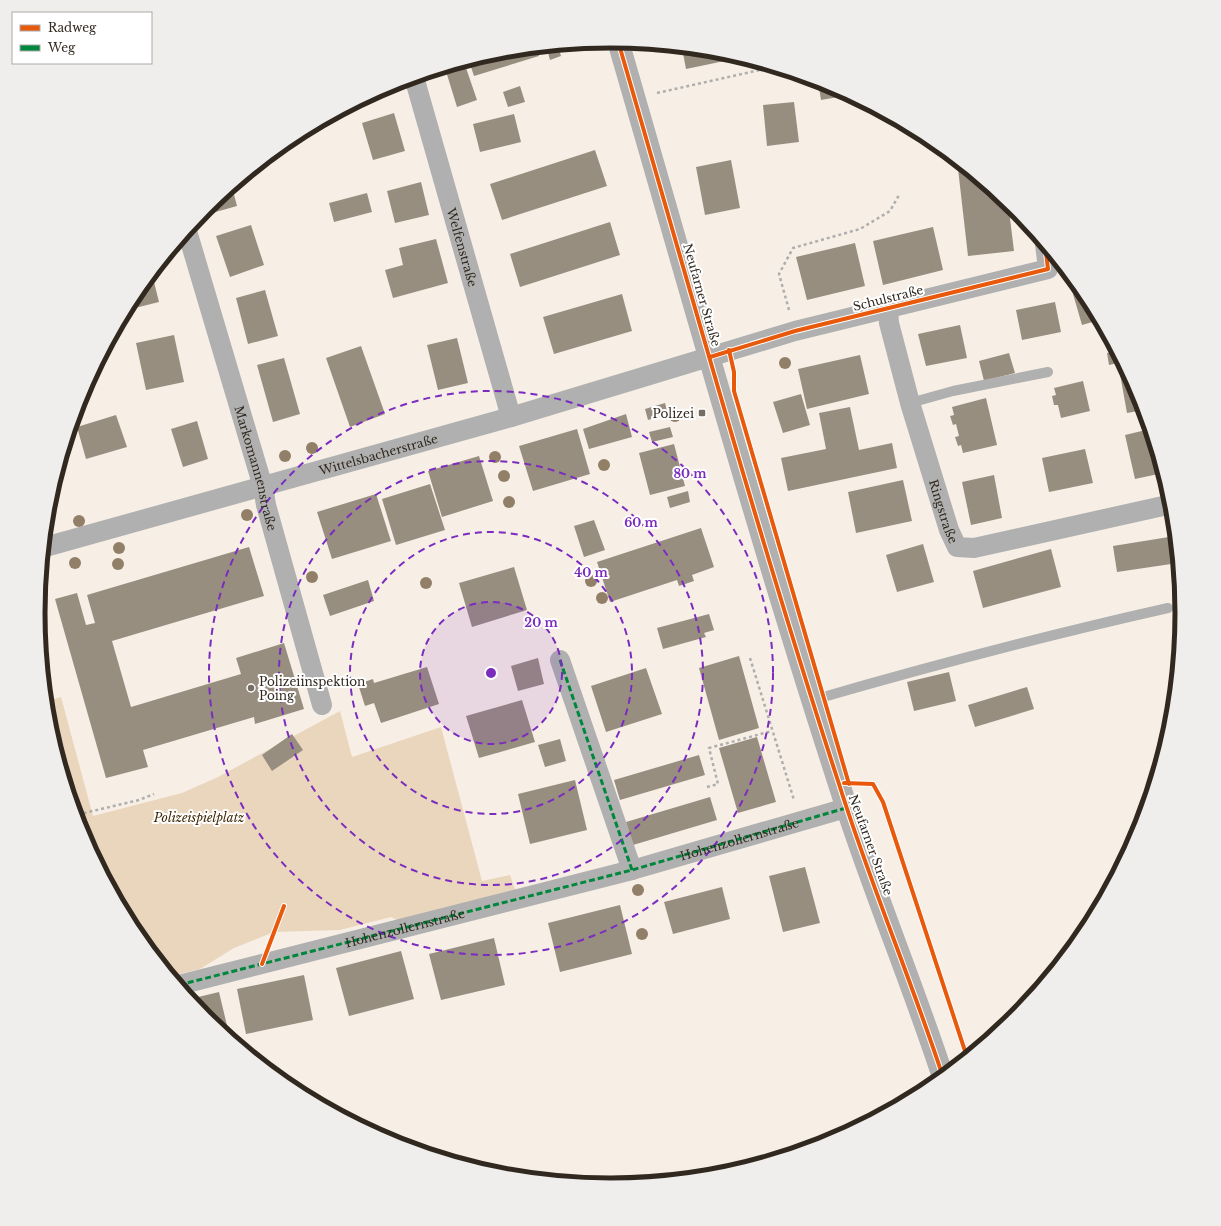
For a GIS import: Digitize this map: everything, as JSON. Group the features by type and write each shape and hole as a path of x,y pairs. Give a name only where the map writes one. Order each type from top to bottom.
{"street":[{"name":"Neufarner Straße","path":"620,48 748,490 846,808 927,1027 941,1072"},
{"name":"Welfenstraße","path":"416,83 511,417"},
{"name":"Markomannenstraße","path":"189,236 263,487 266,505 322,705"},
{"name":"Schulstraße","path":"710,357 795,331 1056,268"},
{"name":"Ringstraße","path":"888,308 889,323 910,404 949,530 957,547 974,548 1165,505"},
{"name":"Wittelsbacherstraße","path":"49,546 511,417 710,357"},
{"path":"560,660 632,870"},
{"name":"Hohenzollernstraße","path":"183,984 632,870 846,808"}],"lane":[{"path":"910,404 953,390 1048,372"},
{"path":"813,700 921,669 1070,630 1168,608"}],"path":[{"path":"653,94 764,69"},
{"path":"795,331 779,274 793,248 860,229 890,212 899,195"},
{"path":"750,658 800,821"},
{"path":"707,787 718,784 709,748 772,731"},
{"path":"82,814 139,800 154,794"}],"green space":[{"name":"Polizeispielplatz","path":"61,697 93,816 182,793 218,777 340,711 352,757 441,727 482,881 510,875 516,892 401,922 391,917 340,930 274,932 234,948 200,969 176,975 140,927 103,863 75,795 64,759 52,700"}],"building":[{"path":"559,50 561,56 550,60 548,51"},
{"path":"538,52 539,56 474,76 470,65 500,58"},
{"path":"683,52 729,60 686,69"},
{"path":"466,67 477,100 457,107 446,73"},
{"path":"520,86 525,102 508,107 503,92"},
{"path":"819,88 840,97 821,100"},
{"path":"794,102 799,142 767,146 763,105"},
{"path":"394,113 405,151 373,160 362,123"},
{"path":"514,114 521,142 480,152 473,124"},
{"path":"595,150 607,186 502,220 490,184"},
{"path":"731,160 740,208 705,215 696,167"},
{"path":"958,166 1009,212 1014,251 968,256"},
{"path":"421,182 429,215 395,223 387,191"},
{"path":"233,192 237,206 212,212"},
{"path":"367,193 372,212 334,222 329,203"},
{"path":"610,222 620,255 520,287 510,254"},
{"path":"251,225 264,265 230,277 216,236"},
{"path":"933,227 943,270 883,285 873,241"},
{"path":"436,239 448,283 393,298 385,270 403,265 399,248"},
{"path":"855,243 865,286 807,300 796,257"},
{"path":"154,280 159,302 134,308"},
{"path":"265,290 278,336 248,344 236,298"},
{"path":"1077,293 1095,321 1082,325 1073,294"},
{"path":"622,294 632,331 554,354 543,317"},
{"path":"1055,302 1061,332 1022,340 1016,310"},
{"path":"960,325 967,358 926,366 918,334"},
{"path":"174,335 184,382 146,390 136,343"},
{"path":"457,338 468,383 438,390 427,345"},
{"path":"361,346 385,414 350,427 326,358"},
{"path":"1112,352 1118,363 1109,365 1107,353"},
{"path":"1009,353 1015,373 984,381 979,361"},
{"path":"860,355 869,394 807,409 798,369"},
{"path":"284,358 300,414 273,422 257,365"},
{"path":"1118,363 1138,411 1127,413"},
{"path":"1083,381 1090,411 1061,418 1058,405 1054,405 1052,396 1056,395 1054,388"},
{"path":"801,394 810,425 783,433 773,402"},
{"path":"986,398 997,445 963,453 961,445 958,446 955,437 959,436 956,424 953,425 950,416 954,415 952,407"},
{"path":"665,403 668,414 648,420 645,409"},
{"path":"850,407 859,450 892,443 897,468 788,491 781,458 826,449 819,413"},
{"path":"626,414 632,437 589,449 583,429"},
{"path":"116,415 127,447 86,459 77,427"},
{"path":"197,421 208,459 183,467 171,429"},
{"path":"670,427 673,437 652,442 649,432"},
{"path":"577,429 590,474 533,491 519,446"},
{"path":"1146,430 1159,474 1135,479 1125,435"},
{"path":"674,444 685,486 650,495 639,453"},
{"path":"1085,449 1093,483 1049,492 1042,458"},
{"path":"479,456 493,501 442,517 428,471"},
{"path":"994,475 1002,518 971,525 962,482"},
{"path":"903,480 912,521 856,533 848,492"},
{"path":"430,484 445,530 396,545 382,499"},
{"path":"688,491 690,502 670,508 667,497"},
{"path":"376,494 391,541 332,559 317,512"},
{"path":"594,520 605,550 584,557 574,526"},
{"path":"701,528 714,567 692,575 694,581 679,586 677,580 610,602 597,562"},
{"path":"1171,537 1174,564 1117,572 1113,546"},
{"path":"923,544 934,582 897,592 886,555"},
{"path":"249,547 264,596 112,641 131,707 241,674 236,658 284,643 304,709 255,724 254,717 143,750 148,767 106,778 55,599 77,593 86,625 95,623 87,595"},
{"path":"1051,549 1061,587 983,608 973,571"},
{"path":"514,567 527,610 472,627 459,583"},
{"path":"368,580 374,601 330,616 323,595"},
{"path":"709,614 714,630 704,633 706,637 663,649 657,628"},
{"path":"739,656 759,728 719,740 699,668"},
{"path":"538,658 544,684 518,691 511,666"},
{"path":"427,667 439,704 381,723 374,703 365,706 358,684 373,679 374,683"},
{"path":"646,668 662,714 606,732 591,686"},
{"path":"949,672 956,701 914,711 907,682"},
{"path":"1027,687 1034,709 975,727 968,705"},
{"path":"522,700 535,742 479,758 466,716"},
{"path":"292,734 303,750 272,771 262,755"},
{"path":"757,737 776,802 738,813 719,748"},
{"path":"560,739 566,761 545,767 538,745"},
{"path":"699,755 705,775 620,800 614,780"},
{"path":"575,780 587,830 530,844 518,794"},
{"path":"710,797 717,820 633,845 626,822"},
{"path":"805,867 820,923 783,932 769,876"},
{"path":"722,887 730,919 673,934 664,902"},
{"path":"620,905 632,954 560,972 548,923"},
{"path":"494,938 505,985 441,1000 429,954"},
{"path":"401,951 414,999 349,1016 336,968"},
{"path":"304,975 313,1020 246,1034 237,989"},
{"path":"219,992 228,1028 211,1013 196,998"}],"marked path":[{"path":"560,660 632,870"},
{"path":"183,984 632,870 846,808"}],"cycle path":[{"path":"620,48 809,692 851,821 941,1072"},
{"path":"710,357 795,331 1048,269 1046,253"},
{"path":"729,350 734,372 734,391 849,784"},
{"path":"844,783 873,784 883,802 966,1053"},
{"path":"262,964 284,906"}],"place":[{"name":"Polizei","path":"702,413"},
{"name":"Polizeiinspektion Poing","path":"251,688"}]}
